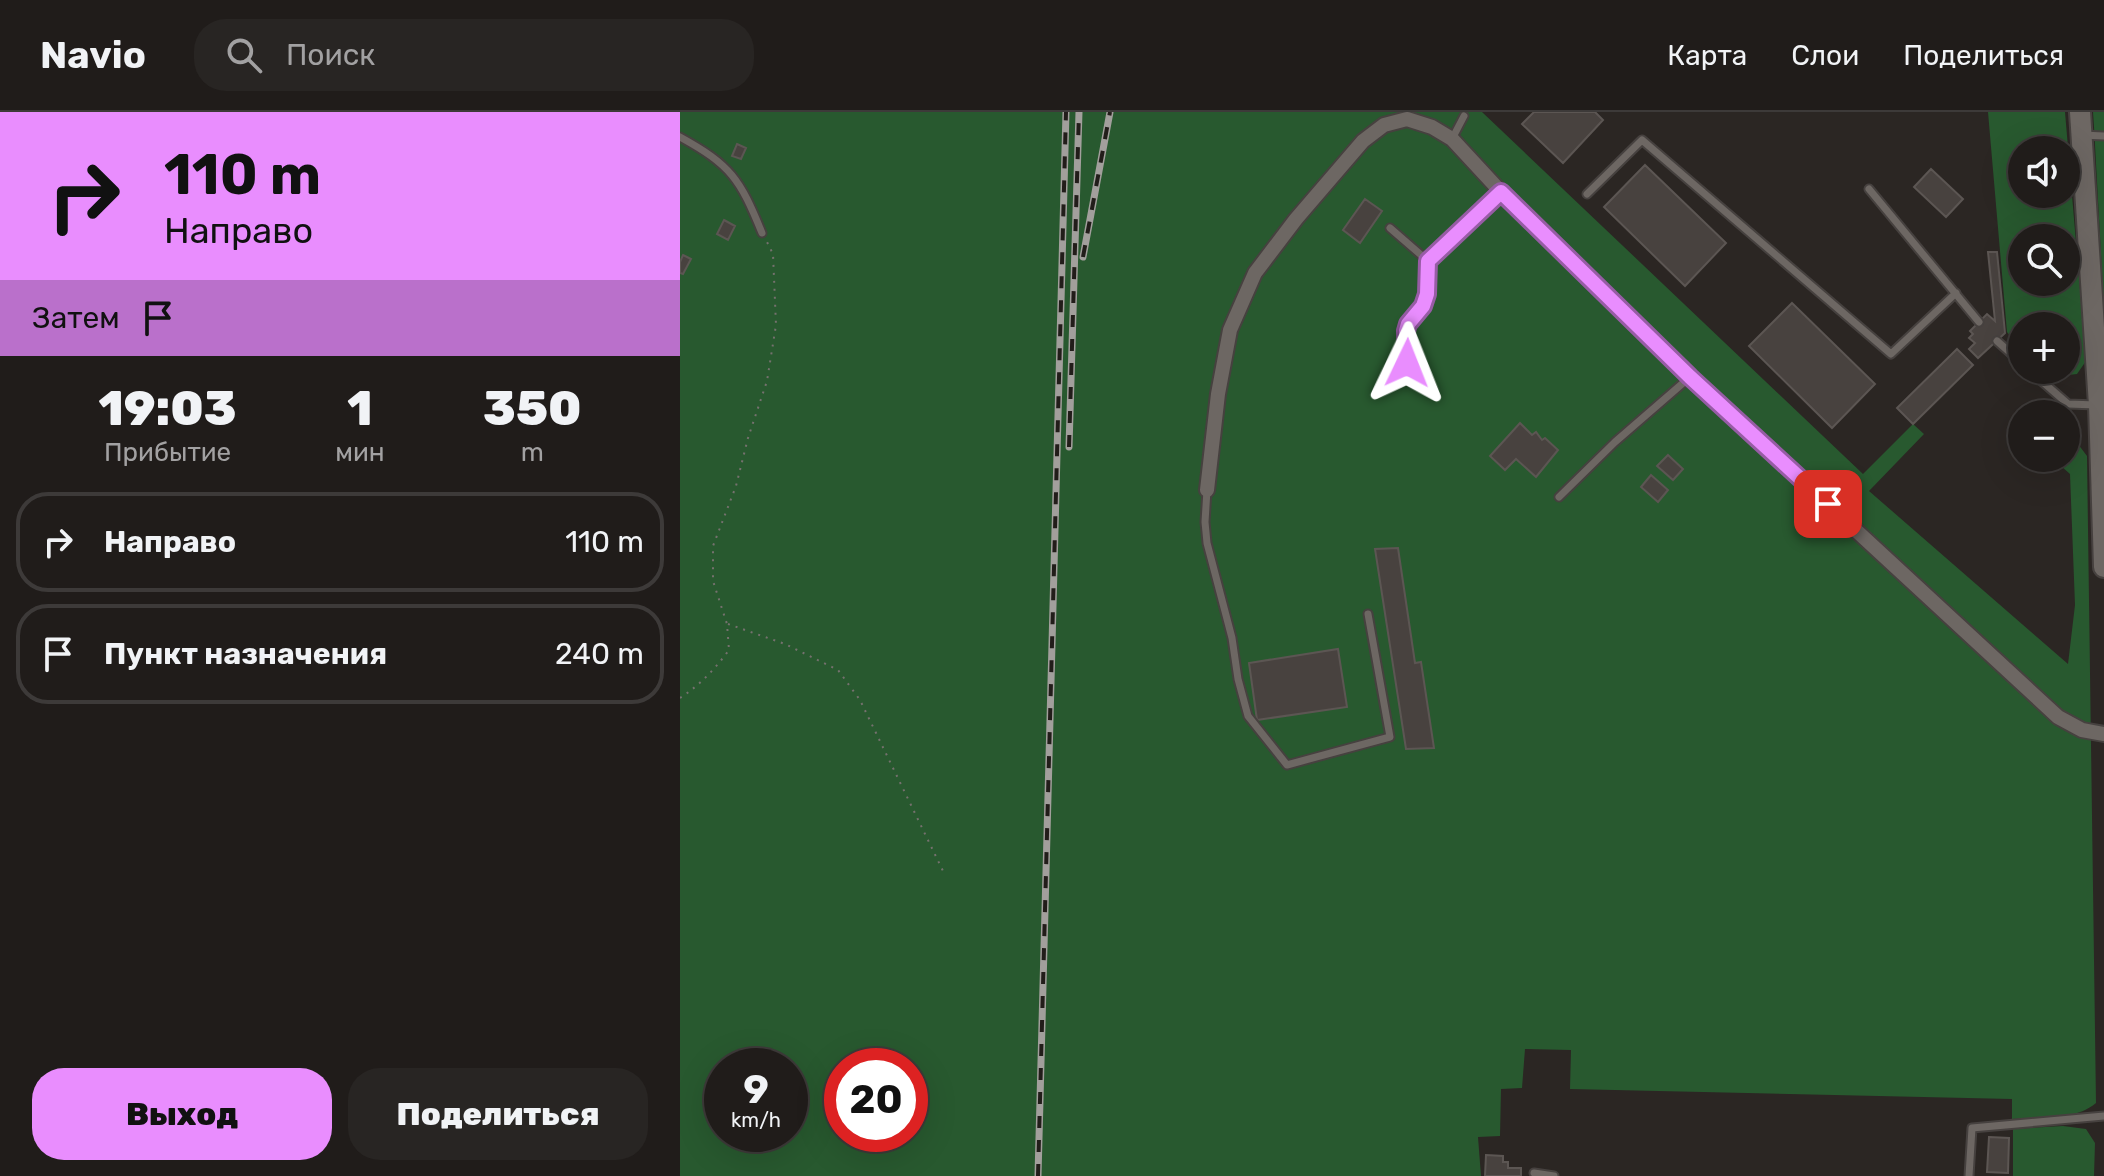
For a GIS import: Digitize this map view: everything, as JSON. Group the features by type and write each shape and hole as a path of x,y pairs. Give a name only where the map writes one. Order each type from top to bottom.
{"main road":[{"path":"2080,112 2099,405 2104,567"}],"street":[{"path":"1207,490 1218,394 1230,330 1255,273 1296,219 1363,141 1384,125 1403,116 1452,139 1501,192 1690,377 2058,717 2082,730 2104,734"}],"lane":[{"path":"1452,139 1464,116"},
{"path":"2082,135 2104,136"},
{"path":"680,137 704,150 731,171 750,202 762,233"},
{"path":"1587,194 1642,140 1891,354 1956,293"},
{"path":"1869,189 1979,322"},
{"path":"1407,363 1406,331 1423,306 1427,294 1428,261 1501,192"},
{"path":"1390,228 1428,261"},
{"path":"1997,341 2008,351"},
{"path":"1559,497 1615,442 1690,377"},
{"path":"2045,384 2068,404 2099,405"},
{"path":"1207,490 1207,543 1232,638 1248,716 1287,765 1390,737 1368,614"},
{"path":"1969,1176 1972,1128 2104,1116"},
{"path":"1534,1173 1554,1176"}],"path":[{"path":"680,698 696,688 729,650 727,624 713,581 713,546 736,486 767,381 776,325 773,254 762,233"},
{"path":"727,624 785,644 838,670 860,700 943,871"}],"green space":[{"path":"680,112 1482,112 1863,474 1913,424 1924,434 1869,491 2068,664 2075,605 2068,472 2080,472 2080,447 2087,456 2096,1103 2078,1113 2057,1117 2012,1119 2012,1099 1570,1089 1571,1050 1525,1049 1522,1088 1501,1089 1500,1136 1478,1137 1481,1176 680,1176"},
{"path":"1988,112 2065,112 2067,136 2008,136 2008,208 2073,208 2074,224 2008,224 2008,296 2080,296 2080,290 2086,361 2080,370 2080,312 2008,312 2008,333"},
{"path":"2093,112 2104,112 2104,310 2094,127"},
{"path":"2063,1126 2086,1129 2095,1143 2094,1176 2013,1176 2013,1129"}],"building":[{"path":"1534,112 1595,112 1603,120 1563,163 1522,124"},
{"path":"737,144 746,148 741,159 732,156"},
{"path":"1645,165 1726,243 1685,286 1604,207"},
{"path":"1931,169 1963,199 1946,217 1914,187"},
{"path":"1365,199 1382,211 1360,243 1343,230"},
{"path":"724,220 735,226 728,240 717,234"},
{"path":"1988,252 1997,252 2005,333 1978,358 1969,349 1975,343 1969,338 1973,334 1970,331 1987,314 1995,321"},
{"path":"683,255 691,259 683,274 680,273 680,262"},
{"path":"1792,303 1875,384 1832,428 1749,346"},
{"path":"1957,349 1973,365 1913,424 1897,408"},
{"path":"1520,423 1532,435 1536,432 1558,450 1536,477 1516,459 1505,470 1490,456"},
{"path":"1668,455 1683,469 1673,480 1657,466"},
{"path":"1651,475 1668,490 1658,502 1641,487"},
{"path":"1398,548 1415,663 1421,662 1434,748 1406,749 1375,549"},
{"path":"1338,649 1347,707 1257,720 1249,663"},
{"path":"1989,1137 2009,1138 2008,1173 1987,1172"},
{"path":"1486,1155 1503,1156 1508,1168 1521,1168 1521,1176 1485,1176"}],"railway":[{"path":"1038,1176 1066,112"},
{"path":"1069,447 1079,112"},
{"path":"1083,257 1110,112"}],"route":[{"path":"1407,363 1406,331 1423,306 1427,294 1428,261 1501,192 1690,377 1828,504"}]}
